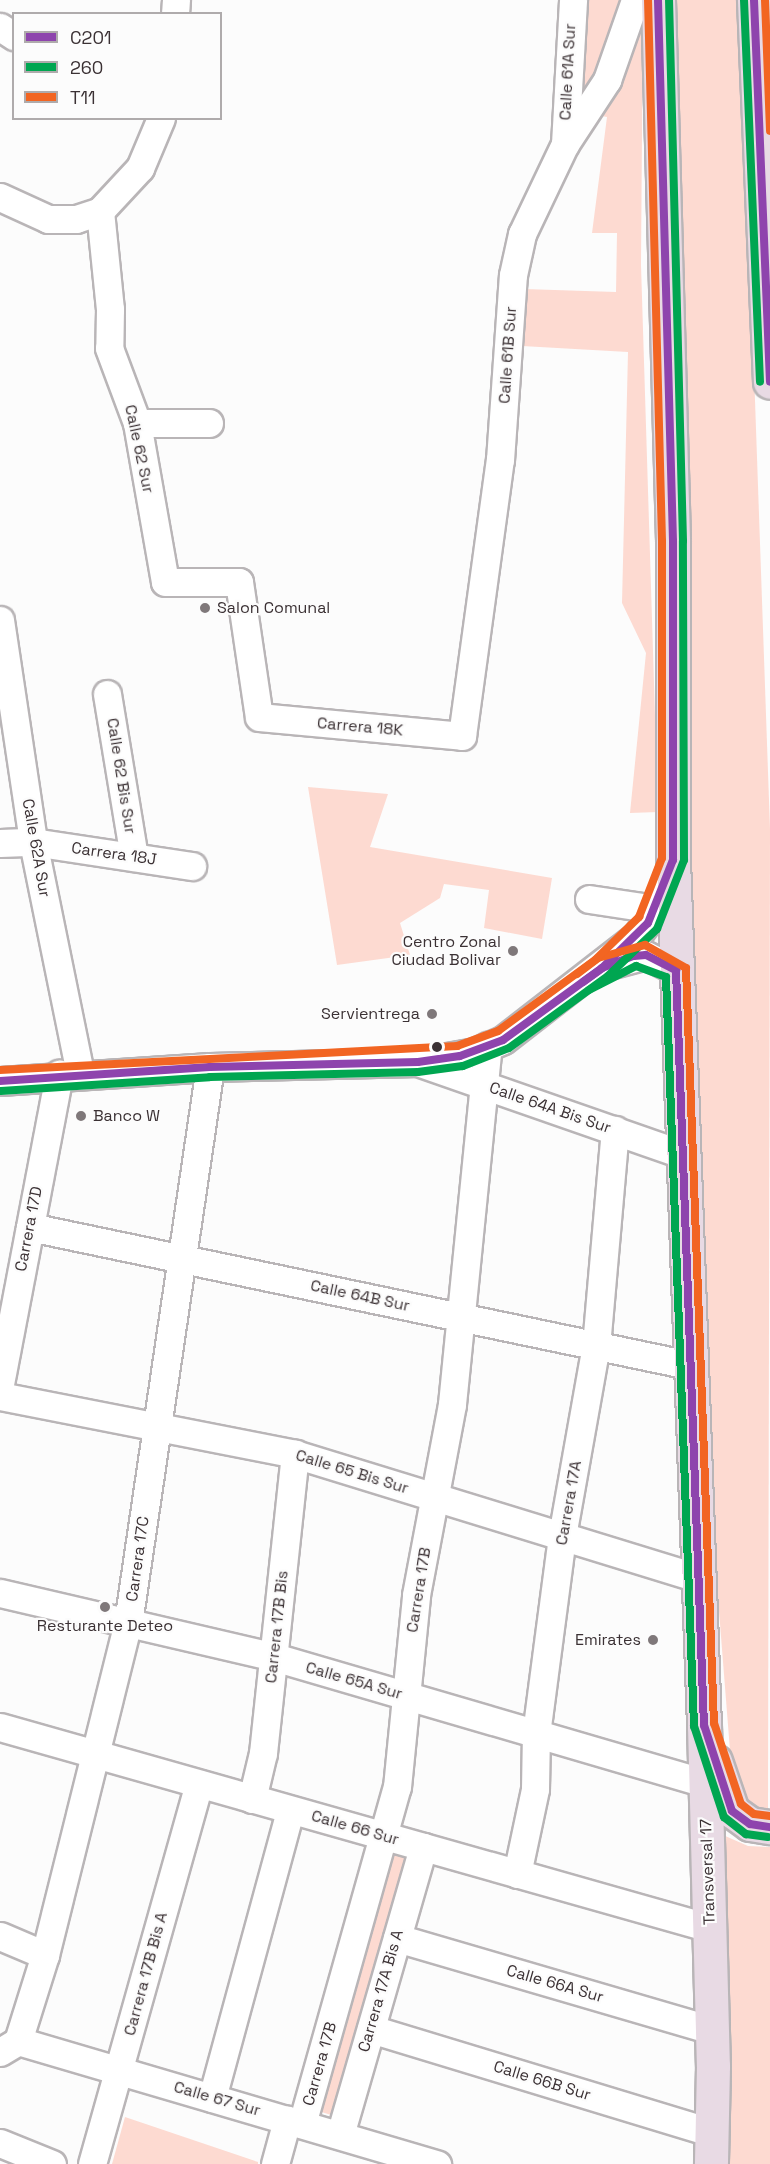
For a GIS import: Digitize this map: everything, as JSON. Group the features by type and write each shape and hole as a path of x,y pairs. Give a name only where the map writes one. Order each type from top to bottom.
{"highway":[{"name":"Transversal 17","path":"658,0 673,542 673,860 689,1365 704,1725 712,2030 712,2148"},
{"path":"760,14 770,382"},
{"path":"704,1725 732,1812 750,1824 770,1827"}],"street":[{"name":"Calle 61A Sur","path":"565,144 573,0"},
{"name":"Calle 61B Sur","path":"462,736 500,460 513,275 522,234 565,144 607,80 634,0"},
{"path":"0,197 48,219 76,219 100,211 140,168 160,120"},
{"name":"Calle 62 Sur","path":"100,211 110,309 109,348 137,423 165,582 238,582 259,717"},
{"path":"137,423 209,423"},
{"name":"Calle 62A Sur","path":"0,620 70,1074"},
{"name":"Calle 62 Bis Sur","path":"107,694 134,857"},
{"name":"Carrera 18K","path":"259,717 462,736"},
{"name":"Carrera 18J","path":"0,843 33,842 192,866"},
{"path":"0,1081 70,1074 210,1067 418,1062 488,1046 503,1040 602,968 636,937 656,909 673,860"},
{"path":"589,899 656,909"},
{"path":"602,968 645,955 676,970"},
{"name":"Carrera 17B","path":"275,2164 295,2122 386,1836 397,1787 404,1695 452,1404 488,1046"},
{"name":"Calle 64A Bis Sur","path":"418,1062 682,1154"},
{"name":"Carrera 17C","path":"9,2047 45,1955 128,1623 210,1067"},
{"name":"Carrera 17D","path":"0,1384 30,1227 70,1074"},
{"name":"Carrera 17A","path":"517,1874 535,1789 536,1734 562,1536 596,1346 615,1130"},
{"name":"Calle 64B Sur","path":"30,1227 689,1365"},
{"name":"Calle 65 Bis Sur","path":"0,1395 295,1454 697,1578"},
{"name":"Carrera 17B Bis","path":"252,1799 263,1753 295,1454"},
{"name":"Calle 65A Sur","path":"0,1593 274,1657 705,1783"},
{"name":"Calle 66 Sur","path":"0,1728 710,1928"},
{"name":"Carrera 17B Bis A","path":"92,2164 199,1784"},
{"path":"212,2098 290,1810"},
{"name":"Carrera 17A Bis A","path":"340,2135 423,1847"},
{"path":"0,1936 45,1955"},
{"name":"Calle 66A Sur","path":"397,1938 712,2030"},
{"name":"Calle 66B Sur","path":"371,2029 712,2148"},
{"name":"Calle 67 Sur","path":"9,2047 120,2071 340,2135 379,2156 437,2164"},
{"path":"0,2143 52,2164"}],"shaded area":[{"path":"575,0 622,0 600,71 569,120"},
{"path":"643,0 641,265 658,812 630,813 646,653 622,603 628,352 522,346 524,289 616,292 617,233 592,233 607,117 596,115"},
{"path":"672,0 741,0 770,829 768,1811 747,1806 731,1763 707,1459 690,950"},
{"path":"308,787 388,794 370,847 552,878 542,939 484,928 489,890 444,884 440,898 400,923 410,955 337,965"},
{"path":"723,1835 748,1846 770,1847 770,2164 722,2164"},
{"path":"391,1853 411,1859 333,2115 313,2109"},
{"path":"125,2117 258,2162 258,2164 112,2164"}],"transit line":[{"name":"T11","path":"0,1070 457,1046 498,1031 595,960 639,917 662,858 662,541 648,0"},
{"name":"C201","path":"0,1081 210,1067 418,1062 460,1056 503,1040 602,968 648,923 673,860 673,541 658,0"},
{"name":"260","path":"1,1091 210,1077 418,1072 463,1066 509,1048 608,976 657,929 684,860 683,541 669,0"},
{"name":"260","path":"744,0 760,382"},
{"name":"C201","path":"754,0 770,382"},
{"name":"T11","path":"765,0 770,131"},
{"name":"T11","path":"577,974 598,958 645,945 686,968 714,1723 741,1804 754,1814 770,1816"},
{"name":"C201","path":"583,982 602,968 634,956 646,955 676,970 704,1725 732,1811 750,1824 770,1827"},
{"name":"260","path":"589,990 636,966 666,977 694,1726 724,1817 746,1834 768,1837"}],"place":[{"name":"Salon Comunal","path":"205,608"},
{"name":"Centro Zonal Ciudad Bolivar","path":"513,951"},
{"name":"Servientrega","path":"432,1014"},
{"name":"Banco W","path":"81,1116"},
{"name":"Resturante Deteo","path":"105,1607"},
{"name":"Emirates","path":"653,1640"}]}
